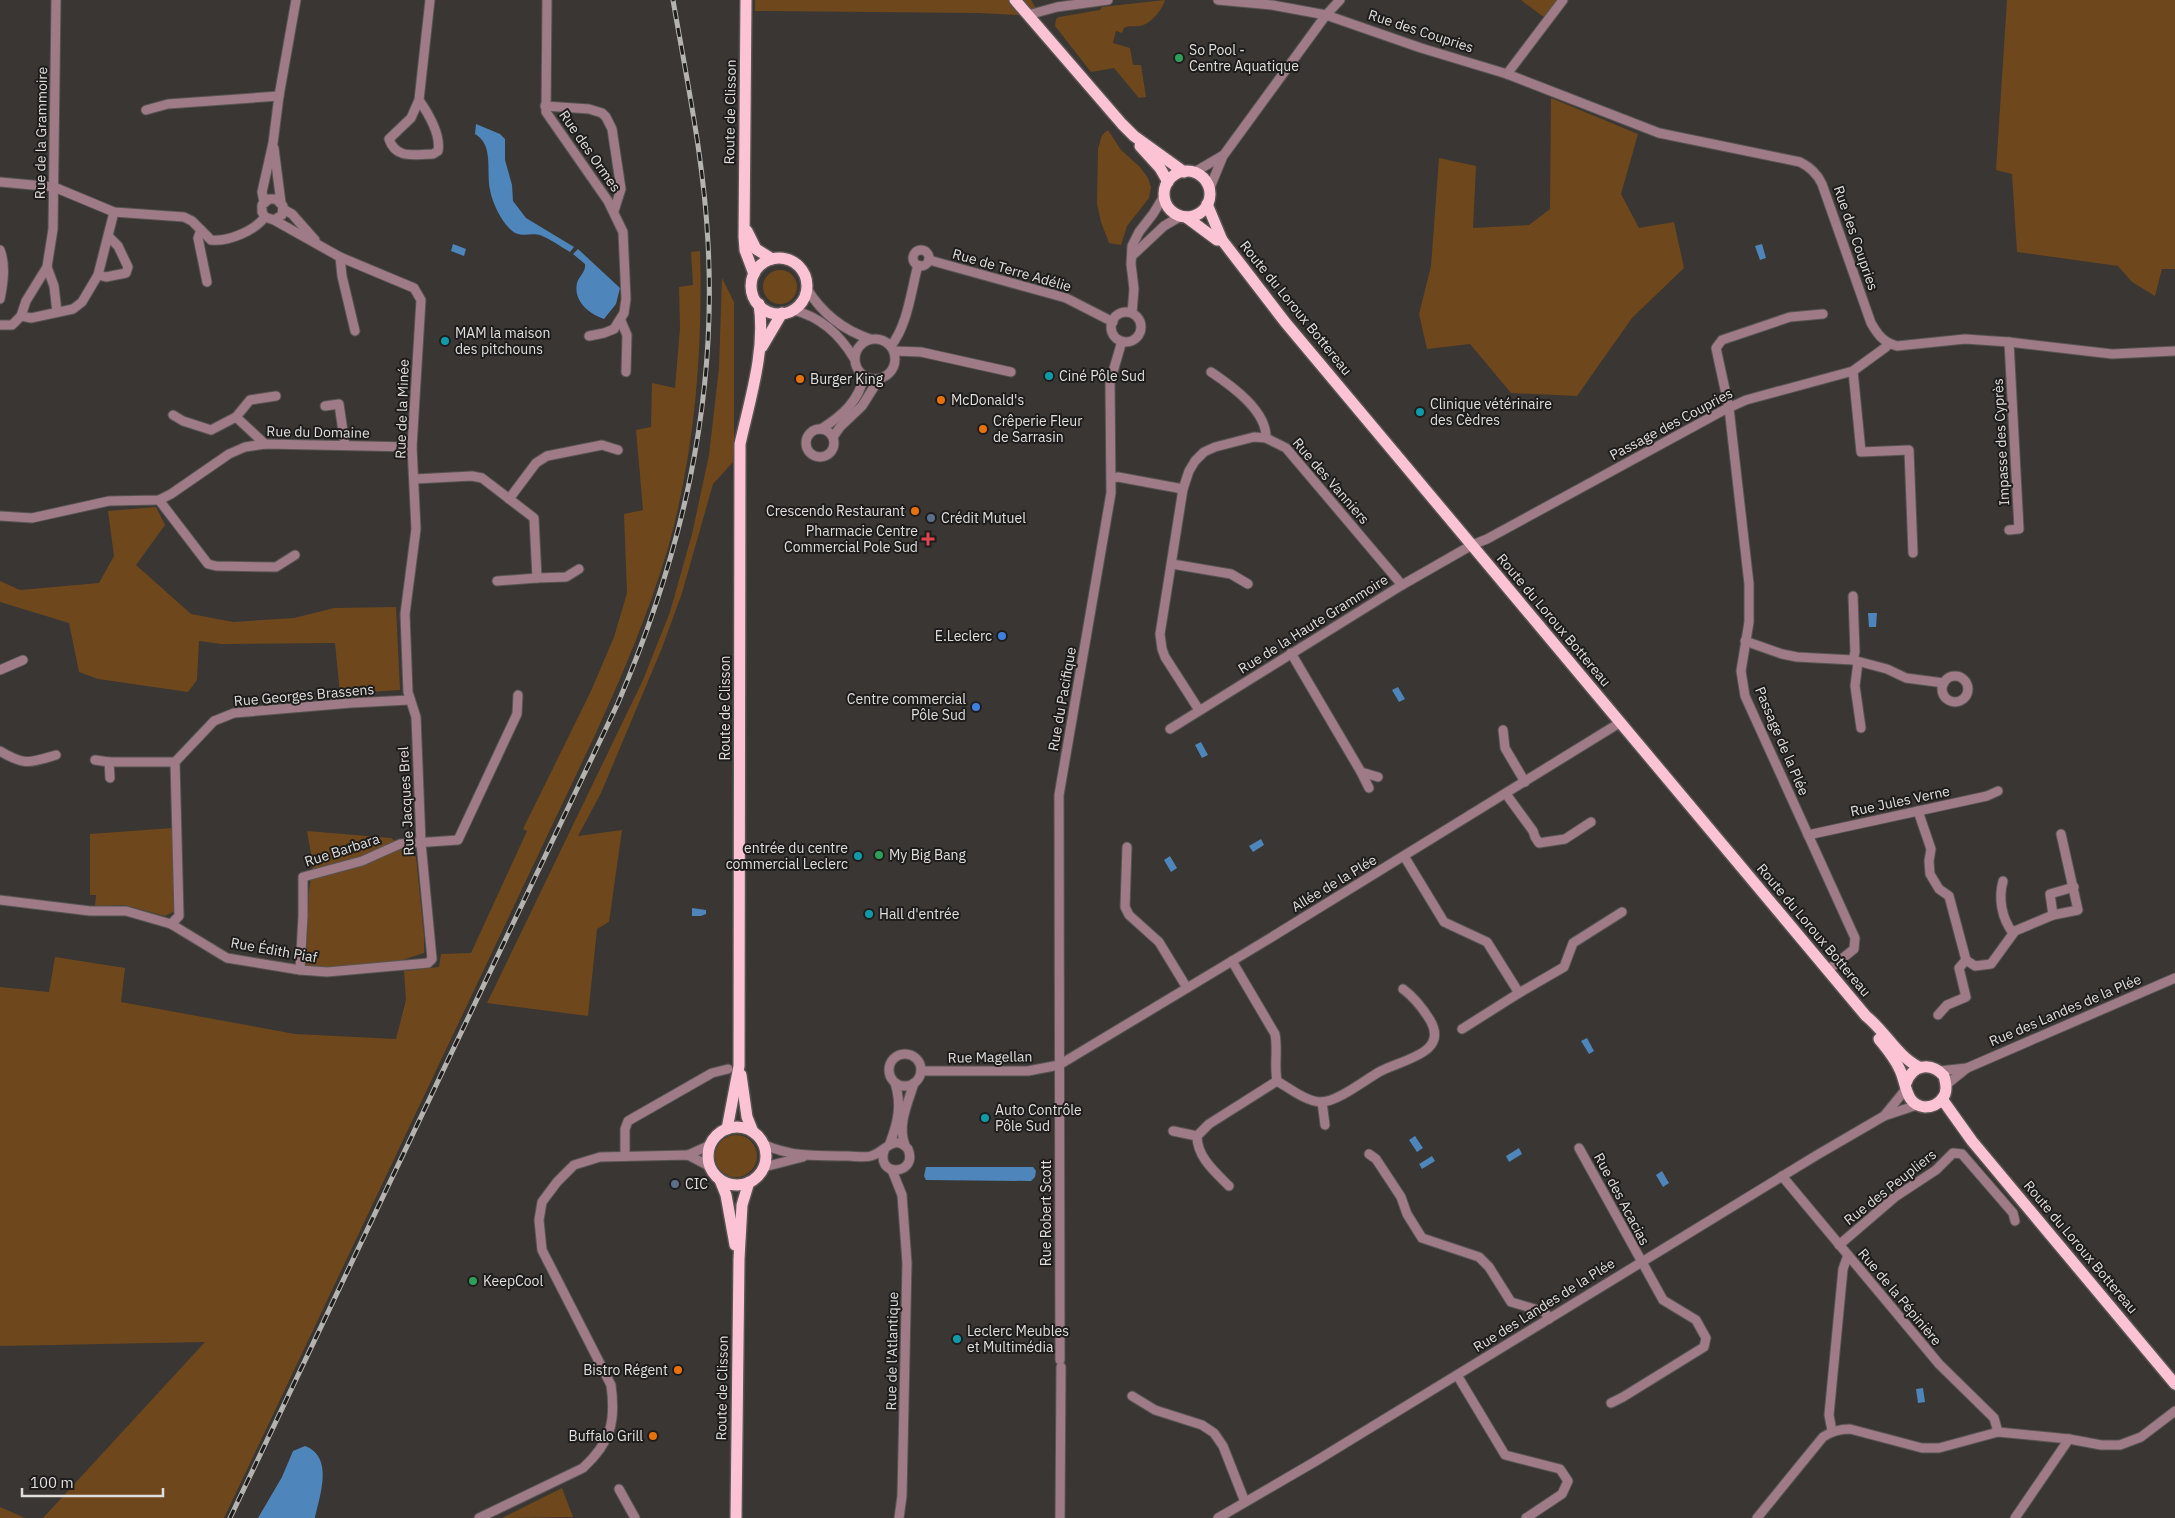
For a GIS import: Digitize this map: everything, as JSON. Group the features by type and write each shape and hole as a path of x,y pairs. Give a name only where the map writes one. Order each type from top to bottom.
{"main road":[{"name":"Route de Clisson","path":"746,0 744,224 745,250 754,274"},
{"path":"1015,0 1134,136 1188,172 1203,179 1209,190 1207,204 1198,214 1184,217 1171,211 1165,202 1164,196 1168,182 1178,174 1188,172"},
{"path":"1134,136 1136,142 1160,168 1168,182"},
{"name":"Route du Loroux Bottereau","path":"1207,204 1222,240 1286,322 1866,1016"},
{"name":"Route du Loroux Bottereau","path":"1184,217 1218,240 1222,240"},
{"name":"Route de Clisson","path":"744,224 750,241 756,249 772,259"},
{"path":"772,259 786,259 797,264 806,279 807,289 801,303 788,312 772,312 759,304 752,290 754,274 763,263 772,259"},
{"name":"Route de Clisson","path":"727,1129 734,1068 740,444 759,353 761,330 759,304"},
{"name":"Route de Clisson","path":"759,353 774,325 788,312"},
{"path":"1866,1016 1875,1023 1905,1059 1919,1068"},
{"path":"1866,1016 1870,1026 1898,1064 1908,1096 1918,1105 1930,1107 1939,1102 1946,1085 1944,1076 1933,1067 1919,1068 1908,1076 1906,1086"},
{"name":"Route de Clisson","path":"734,1068 747,1117 753,1132 763,1144"},
{"name":"Route du Loroux Bottereau","path":"1939,1102 1964,1129 2175,1384"},
{"path":"711,1167 708,1152 710,1145 720,1133 737,1127 753,1132"},
{"path":"763,1144 766,1151 764,1167"},
{"name":"Route de Clisson","path":"711,1167 720,1180 726,1195 739,1259"},
{"name":"Route de Clisson","path":"736,1518 739,1259 742,1205 749,1182 764,1167"},
{"path":"720,1180 736,1185 749,1182"}],"street":[{"name":"Rue de la Grammoire","path":"21,316 26,301 47,267 53,229 56,0"},
{"path":"270,219 262,212 264,202 262,192 273,143 279,96 296,0"},
{"path":"419,100 428,114 439,145 438,151 433,154 399,153 392,148 389,139 411,118 419,100 430,0"},
{"name":"Rue des Ormes","path":"547,0 546,112 614,211 623,232 626,299 624,313 620,321"},
{"path":"1028,15 1057,7 1108,0"},
{"name":"Rue des Coupries","path":"1218,0 1326,15 1422,48 1507,74 1660,133 1800,162 1808,166 1818,176 1822,184 1871,323 1888,344"},
{"path":"1209,190 1223,156 1326,15 1340,0"},
{"path":"1507,74 1563,0"},
{"path":"146,110 168,104 279,96"},
{"name":"Rue des Ormes","path":"545,106 589,109 602,113 606,118 612,129 621,189 614,211"},
{"path":"0,182 54,187 114,212 184,217 192,221 210,240 218,241 251,229 270,219 280,217 282,206 273,143"},
{"path":"1188,172 1223,156"},
{"path":"1132,313 1120,314 1113,322 1114,333 1122,341 1134,340 1140,332 1140,322 1132,313 1134,289 1131,264 1132,246 1164,196"},
{"path":"264,202 273,198 282,206"},
{"name":"Rue de la Minée","path":"282,206 292,214 320,246"},
{"path":"0,325 12,325 21,316 31,318 73,309 82,302 98,275 109,238 114,212"},
{"path":"1132,256 1164,226 1184,217"},
{"name":"Rue de la Minée","path":"270,219 340,257 414,288 421,300 412,447 416,529 405,614 406,641"},
{"path":"201,230 198,238 207,282"},
{"path":"98,275 106,277 126,274 128,267 118,246 109,238"},
{"path":"0,250 3,280 0,299"},
{"path":"917,250 925,251 928,255 928,260 923,265 918,265 913,259 917,250"},
{"path":"340,257 342,276 355,331"},
{"name":"Rue de Terre Adélie","path":"928,260 1066,298 1113,322"},
{"path":"892,348 905,317 918,265"},
{"name":"Rue de la Grammoire","path":"47,267 54,286 57,312"},
{"path":"788,312 818,319 835,333 854,358 857,368 864,376 879,379 886,376 894,367 895,356 892,348 881,339 870,339 838,323 822,310 807,289"},
{"name":"Passage de la Plée","path":"1823,314 1790,317 1722,340 1716,348 1729,408 1749,584 1749,622 1741,670 1745,696 1855,938 1854,950 1828,970"},
{"path":"588,336 614,329 620,321 627,335 626,372"},
{"path":"854,358 858,348 870,339"},
{"path":"1888,344 1897,346 1965,339 2010,342 2112,354 2175,351"},
{"name":"Rue du Pacifique","path":"1059,1065 1059,795 1111,493 1110,382 1122,341"},
{"name":"Impasse des Cyprès","path":"2009,530 2019,529 2010,342"},
{"name":"Passage des Coupries","path":"1472,545 1487,539 1729,408 1746,400 1853,371 1886,348 1888,344"},
{"path":"892,348 921,352 1011,372"},
{"path":"1853,371 1862,452 1909,450 1913,552"},
{"path":"1199,710 1162,649 1160,634 1183,489 1195,461 1204,452 1243,440 1266,438 1264,422 1259,416 1235,388 1211,372"},
{"path":"821,428 828,431 833,437 834,447 829,454 813,455 807,445 807,437 812,431 833,421 854,401 861,390 864,376"},
{"path":"833,437 840,427 862,406 879,379"},
{"path":"173,415 183,421 211,430 236,417 250,400 276,396"},
{"path":"325,406 340,404 345,445"},
{"path":"236,417 264,444"},
{"name":"Rue des Vanniers","path":"1266,438 1286,448 1402,585"},
{"name":"Rue du Domaine","path":"159,500 229,454 246,447 264,444 412,447"},
{"path":"509,499 536,463 546,456 602,444 618,450"},
{"path":"415,479 477,476 534,518 537,578"},
{"path":"1112,478 1118,477 1183,489"},
{"path":"0,516 32,518 109,501 159,500 208,564 216,566 276,567 295,554"},
{"name":"Rue de la Haute Grammoire","path":"1170,729 1402,585 1472,545"},
{"path":"1172,564 1231,574 1248,584"},
{"path":"497,581 566,577 579,569"},
{"path":"1853,596 1854,652 1856,661 1855,686 1861,728"},
{"name":"Rue Jacques Brel","path":"406,641 409,700 416,717 420,843 432,960"},
{"path":"1745,641 1797,657 1856,661 1887,669 1906,678 1944,684"},
{"path":"1291,653 1369,788"},
{"path":"0,670 23,660"},
{"path":"420,843 458,840 517,714 518,694"},
{"name":"Rue Georges Brassens","path":"176,762 214,721 234,713 409,700"},
{"name":"Allée de la Plée","path":"1059,1065 1506,794 1621,722"},
{"path":"1502,730 1505,748 1525,782"},
{"path":"0,751 16,761 30,763 56,755"},
{"path":"95,760 109,762 176,762 179,916 170,924"},
{"path":"109,762 110,778"},
{"path":"1361,772 1378,777"},
{"name":"Rue Jules Verne","path":"1808,835 1987,796 1998,791"},
{"path":"1506,794 1534,831 1534,837 1540,843 1565,839 1591,822"},
{"path":"1918,811 1931,849 1929,861 1930,874 1939,889 1949,896 1966,960 1975,966 1991,964 2015,931 2053,915 2078,910 2061,834"},
{"name":"Rue Barbara","path":"300,970 304,916 303,877 362,861 400,844 420,843"},
{"path":"1127,846 1125,907 1132,919 1159,942 1187,988"},
{"path":"1404,856 1444,922 1487,942 1519,993"},
{"path":"2002,881 2000,891 2005,922 2013,933"},
{"path":"2053,915 2050,894 2074,887"},
{"name":"Rue Édith Piaf","path":"0,900 90,911 126,911 170,924 227,958 300,970 327,972 428,963 432,960"},
{"path":"1462,1029 1564,967 1572,943 1622,912"},
{"path":"1938,1015 1947,1005 1966,997 1959,968 1966,960"},
{"path":"1232,961 1274,1034 1277,1044 1275,1069 1277,1081"},
{"name":"Rue des Landes de la Plée","path":"1946,1085 1967,1068 2175,978"},
{"path":"1277,1081 1312,1100 1322,1102 1333,1099 1387,1067 1406,1061 1430,1047 1436,1039 1435,1029 1417,1000 1403,988"},
{"path":"872,1156 890,1169 903,1168 910,1158 902,1130 903,1119 914,1084 919,1078 921,1071 918,1060 913,1056 907,1054 896,1056 889,1068 900,1104 897,1124 882,1154 883,1162 890,1169"},
{"name":"Rue Magellan","path":"921,1071 1028,1071 1059,1065"},
{"name":"Rue Robert Scott","path":"1059,1065 1060,1518"},
{"path":"625,1156 625,1129 628,1120 712,1074 734,1068"},
{"name":"Rue des Landes de la Plée","path":"1939,1071 1967,1068"},
{"path":"1229,1186 1210,1167 1197,1145 1198,1136 1209,1124 1277,1081"},
{"path":"895,1083 904,1086 914,1084"},
{"name":"Rue des Landes de la Plée","path":"1884,1116 1906,1086"},
{"path":"1322,1102 1325,1125"},
{"name":"Rue des Landes de la Plée","path":"1218,1518 1316,1461 1782,1176 1884,1116 1918,1105"},
{"path":"1174,1131 1198,1136"},
{"path":"763,1144 777,1150 809,1156 872,1156 895,1142 905,1145"},
{"path":"688,1156 710,1145"},
{"name":"Rue des Acacias","path":"1580,1148 1663,1300 1696,1320 1705,1334 1706,1342 1704,1348 1611,1403"},
{"name":"Rue des Peupliers","path":"1839,1245 1895,1197 1936,1170 1953,1153 1962,1154 2013,1213 2015,1221"},
{"path":"1369,1154 1376,1159 1401,1197 1407,1214 1422,1238 1479,1257 1489,1267 1511,1302 1545,1312 1550,1319"},
{"path":"479,1518 583,1468 595,1457 612,1426 614,1404 611,1384 542,1250 539,1220 542,1202 557,1182 574,1165 600,1157 688,1156 711,1167"},
{"path":"764,1167 809,1156"},
{"name":"Rue de l'Atlantique","path":"899,1184 903,1168"},
{"name":"Rue de l'Atlantique","path":"890,1169 899,1184 902,1195 907,1263 902,1496 899,1518"},
{"name":"Rue de la Pépinière","path":"1782,1176 1938,1364 1994,1418 1998,1432"},
{"path":"1832,1431 1829,1415 1843,1269 1848,1255"},
{"path":"1457,1375 1505,1455 1560,1469 1568,1481 1562,1494 1526,1518"},
{"path":"1132,1396 1155,1410 1202,1425 1214,1433 1223,1446 1245,1502"},
{"path":"1758,1518 1823,1438 1832,1431 1850,1429 1922,1448 1939,1448 1998,1432 2069,1439 2101,1445 2120,1445 2141,1437 2175,1411"},
{"path":"2015,1518 2069,1439"},
{"path":"619,1489 635,1518"}],"shaded area":[{"path":"755,0 1031,0 1041,16 977,13 755,11"},
{"path":"1165,0 1159,12 1152,20 1144,25 1126,27 1122,33 1116,31 1113,43 1130,48 1133,65 1141,65 1146,97 1139,98 1114,68 1091,72 1055,26 1056,19 1059,17 1100,10 1102,7"},
{"path":"1521,0 1566,0 1549,21"},
{"path":"2007,0 2175,0 2175,269 2162,269 2155,296 2132,282 2118,266 2017,252 2012,174 1996,170"},
{"path":"1551,98 1638,134 1621,194 1639,228 1674,222 1684,268 1632,318 1577,396 1511,393 1470,344 1427,349 1419,314 1431,266 1439,158 1476,166 1473,228 1529,225 1550,209"},
{"path":"1108,130 1121,150 1140,167 1148,178 1151,187 1149,198 1127,226 1121,245 1109,243 1097,204 1098,149 1102,135"},
{"path":"700,251 700,326 691,438 685,475 668,548 644,619 595,735 224,1518 43,1518 205,1342 0,1346 0,987 49,992 55,957 125,968 121,1002 295,1034 396,1039 406,1000 404,971 439,967 441,954 471,953 527,831 523,829 591,691 614,637 627,593 624,514 643,510 636,430 651,427 652,383 675,388 680,328 679,287 693,285 691,252"},
{"path":"780,270 792,275 797,287 792,299 780,304 768,299 763,287 768,275"},
{"path":"722,278 734,302 734,461 713,484 682,593 662,648 601,793 578,836 622,830 609,922 597,929 588,1016 487,1003 643,680 670,612 692,534 709,455 719,368"},
{"path":"156,507 165,525 136,565 191,614 233,622 294,618 334,608 396,607 400,690 340,694 335,643 221,644 199,641 197,680 188,692 98,679 79,672 69,623 0,602 0,581 20,590 99,583 114,556 108,511"},
{"path":"172,828 175,911 165,916 124,905 95,906 96,895 90,895 90,834"},
{"path":"307,831 391,838 416,857 424,953 387,965 306,968 309,891 313,865"},
{"path":"736,1135 751,1141 757,1156 751,1171 736,1177 721,1171 715,1156 721,1141"},
{"path":"562,1488 573,1517 502,1518"},
{"path":"0,1507 25,1518 0,1518"}],"water":[{"path":"476,124 500,134 505,139 505,160 512,185 513,201 526,218 574,247 570,252 540,235 515,233 504,222 491,195 487,151 481,139 475,134"},
{"path":"453,244 466,249 464,256 451,251"},
{"path":"1762,244 1766,258 1760,260 1755,246"},
{"path":"578,249 620,288 616,304 604,319 593,314 583,306 577,296 577,283 585,267 585,264 573,254"},
{"path":"1868,613 1877,613 1876,627 1869,627"},
{"path":"1398,687 1405,699 1399,702 1392,690"},
{"path":"1201,742 1208,755 1202,758 1195,745"},
{"path":"1261,839 1264,845 1253,852 1249,846"},
{"path":"1170,856 1177,868 1171,872 1164,860"},
{"path":"692,908 706,910 706,914 692,916"},
{"path":"1587,1038 1594,1051 1589,1054 1581,1041"},
{"path":"1415,1136 1423,1148 1417,1152 1409,1140"},
{"path":"1519,1148 1522,1154 1509,1162 1506,1156"},
{"path":"1432,1156 1435,1161 1422,1169 1419,1164"},
{"path":"926,1167 1033,1167 1036,1171 1035,1177 1031,1181 926,1180 924,1176"},
{"path":"1662,1171 1669,1183 1663,1187 1656,1175"},
{"path":"1923,1388 1925,1402 1918,1403 1916,1389"},
{"path":"305,1446 314,1451 320,1459 322,1468 322,1488 315,1518 258,1518 282,1477 293,1451"}],"railway":[{"path":"230,1518 618,703 660,592 677,536 690,479 700,421 707,363 709,303 708,243 703,182 673,0"}],"place":[{"name":"So Pool - Centre Aquatique","path":"1179,58"},
{"name":"MAM la maison des pitchouns","path":"445,341"},
{"name":"Ciné Pôle Sud","path":"1049,376"},
{"name":"Burger King","path":"800,379"},
{"name":"McDonald's","path":"941,400"},
{"name":"Clinique vétérinaire des Cèdres","path":"1420,412"},
{"name":"Crêperie Fleur de Sarrasin","path":"983,429"},
{"name":"Crescendo Restaurant","path":"915,511"},
{"name":"Crédit Mutuel","path":"931,518"},
{"name":"Pharmacie Centre Commercial Pole Sud","path":"928,539"},
{"name":"E.Leclerc","path":"1002,636"},
{"name":"Centre commercial Pôle Sud","path":"976,707"},
{"name":"My Big Bang","path":"879,855"},
{"name":"entrée du centre commercial Leclerc","path":"858,856"},
{"name":"Hall d'entrée","path":"869,914"},
{"name":"Auto Contrôle Pôle Sud","path":"985,1118"},
{"name":"CIC","path":"675,1184"},
{"name":"KeepCool","path":"473,1281"},
{"name":"Leclerc Meubles et Multimédia","path":"957,1339"},
{"name":"Bistro Régent","path":"678,1370"},
{"name":"Buffalo Grill","path":"653,1436"}]}
